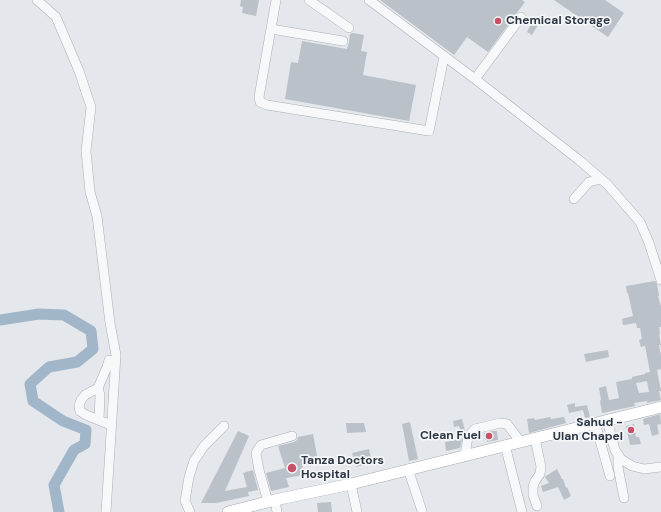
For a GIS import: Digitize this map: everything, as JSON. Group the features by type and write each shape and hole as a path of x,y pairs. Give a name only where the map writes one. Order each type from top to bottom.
{"main road":[{"path":"228,512 351,484 661,407"}],"street":[{"path":"37,0 56,17 79,71 91,107 86,151 89,186 97,216 110,323 116,355 106,512"},
{"path":"276,0 259,97 260,102 267,105 429,131 444,57"},
{"path":"309,0 349,28"},
{"path":"369,0 475,79 579,160 607,184 640,222 649,243 657,253 661,280"},
{"path":"475,79 521,17"},
{"path":"271,29 343,41"},
{"path":"574,199 589,182 601,179"},
{"path":"109,360 98,388 85,395 79,406 80,411 86,415 112,425"},
{"path":"98,388 100,395 99,420"},
{"path":"607,420 615,450 621,459 632,466 644,469 661,466"},
{"path":"465,455 470,434 475,430 500,423 507,424 520,441"},
{"path":"596,423 610,476"},
{"path":"190,512 185,500 188,477 194,461 204,446 224,426"},
{"path":"277,512 259,470 256,454 262,446 292,436"},
{"path":"535,438 541,467 540,474 533,487 533,495 537,506"},
{"path":"505,445 522,512"},
{"path":"618,454 618,467 624,498"},
{"path":"408,469 422,511"},
{"path":"351,484 357,512"}],"building":[{"path":"241,0 259,0 256,16 242,13 243,7 240,6"},
{"path":"380,0 522,0 525,2 488,52 467,37 454,55"},
{"path":"554,0 605,0 624,13 608,37"},
{"path":"533,20 539,23 532,35 527,32"},
{"path":"353,33 364,35 361,51 367,52 363,75 416,85 409,121 285,99 291,62 298,63 302,41 347,49 350,34"},
{"path":"655,281 657,284 661,307 661,327 659,327 659,334 661,345 659,345 661,369 657,370 661,400 647,403 647,401 634,403 635,406 602,413 599,388 606,386 609,400 619,398 616,382 632,379 632,377 650,372 645,346 641,347 639,340 642,339 640,328 637,328 636,323 623,325 622,319 633,316 626,286","holes":["647,381 649,392 639,393 636,383"]},
{"path":"608,350 609,357 586,362 584,354"},
{"path":"575,403 575,407 587,405 590,417 585,418 583,410 569,413 567,405"},
{"path":"660,414 661,424 657,425 659,434 652,436 649,424 644,425 643,419"},
{"path":"550,417 551,419 564,417 566,423 529,433 527,419 534,418 535,420"},
{"path":"462,419 465,431 462,438 459,426 454,427 453,421"},
{"path":"410,422 418,459 409,461 402,424"},
{"path":"346,423 364,423 366,432 347,433"},
{"path":"634,424 636,437 639,437 641,444 630,445 626,426"},
{"path":"238,431 249,436 225,491 247,487 243,473 253,470 258,490 248,492 249,496 216,503 201,503"},
{"path":"497,431 498,440 487,442 487,440 485,440 484,433"},
{"path":"313,434 318,461 302,464 304,475 286,478 289,487 271,491 266,473 285,468 278,446 294,442 298,437"},
{"path":"462,439 460,448 446,451 445,442"},
{"path":"369,449 372,463 356,467 352,453"},
{"path":"557,469 571,496 564,500 558,487 543,492 541,486 549,483 545,477"},
{"path":"331,502 332,512 318,512 317,503"}],"waterway":[{"path":"0,320 39,314 64,315 91,331 93,349 77,362 49,367 30,384 33,401 63,421 86,430 85,444 74,450 54,485 59,512"}],"place":[{"name":"Chemical Storage","path":"498,21"},
{"name":"Sahud - Ulan Chapel","path":"631,430"},
{"name":"Clean Fuel","path":"489,436"},
{"name":"Tanza Doctors Hospital","path":"292,468"}]}
